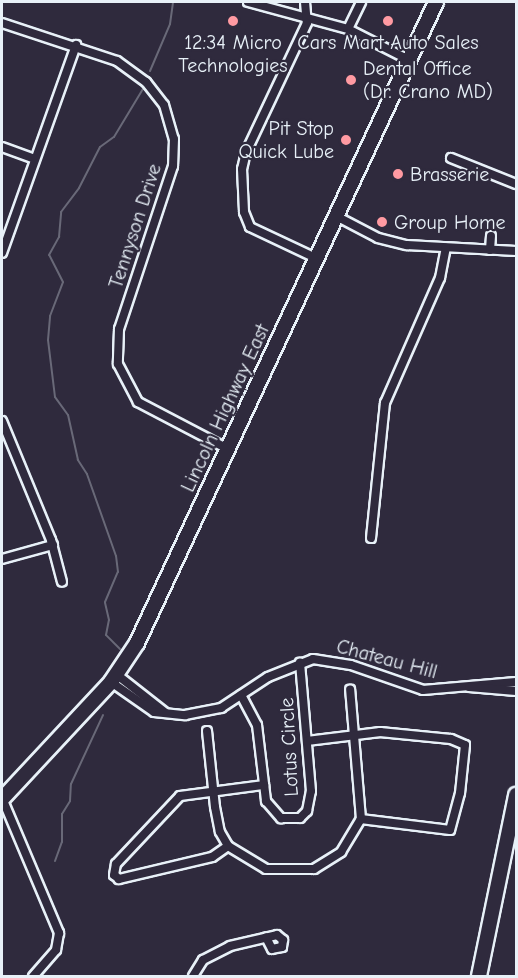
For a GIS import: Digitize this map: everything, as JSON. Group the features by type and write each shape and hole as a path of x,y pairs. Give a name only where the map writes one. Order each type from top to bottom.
{"main road":[{"name":"Lincoln Highway East","path":"2,798 113,678 151,617 436,2"},
{"path":"479,976 516,795"}],"street":[{"path":"248,2 348,29 409,60"},
{"path":"305,2 309,18 246,152 242,169 244,212 250,227 316,258"},
{"path":"348,29 361,2"},
{"name":"Tennyson Drive","path":"2,22 76,45 117,61 146,82 164,105 174,139 170,182 119,329 117,353 121,373 129,392 148,409 228,449"},
{"path":"2,253 76,45"},
{"path":"2,147 35,159"},
{"path":"451,158 516,184"},
{"path":"336,216 392,242 446,248 516,251"},
{"path":"490,249 491,236"},
{"path":"371,538 385,403 440,278 446,248"},
{"path":"2,421 53,545 62,582"},
{"path":"2,559 53,545"},
{"name":"Chateau Hill","path":"113,678 167,713 206,714 300,662 328,659 423,690 516,682"},
{"name":"Lotus Circle","path":"241,695 257,725 264,785 271,811 281,818 300,818 307,811 311,791 300,662"},
{"name":"Chateau Hill","path":"469,687 516,691"},
{"path":"207,731 220,832 228,846 266,869 314,868 342,852 361,819 350,689"},
{"path":"307,741 380,732 451,739 465,745 460,793 450,830 361,819"},
{"path":"228,846 212,857 119,879 114,875 116,864 173,801 186,793 264,785"},
{"path":"2,798 59,933 56,950 33,976"},
{"path":"193,976 203,960 213,952 266,937"}],"waterway":[{"path":"150,71 170,24 173,2"},
{"path":"120,649 106,635 109,620 105,602 118,572 116,556 87,474 78,460 68,415 55,397 48,340 50,316 63,282 49,255 59,237 61,212 79,188 100,147 114,137 143,89"},
{"path":"55,861 62,842 62,814 70,801 71,784 103,715"}],"place":[{"name":"12:34 Micro Technologies","path":"233,21"},
{"name":"Cars Mart Auto Sales","path":"388,21"},
{"name":"Dental Office (Dr. Crano MD)","path":"351,80"},
{"name":"Pit Stop Quick Lube","path":"346,140"},
{"name":"Brasserie","path":"398,174"},
{"name":"Group Home","path":"382,222"}]}
